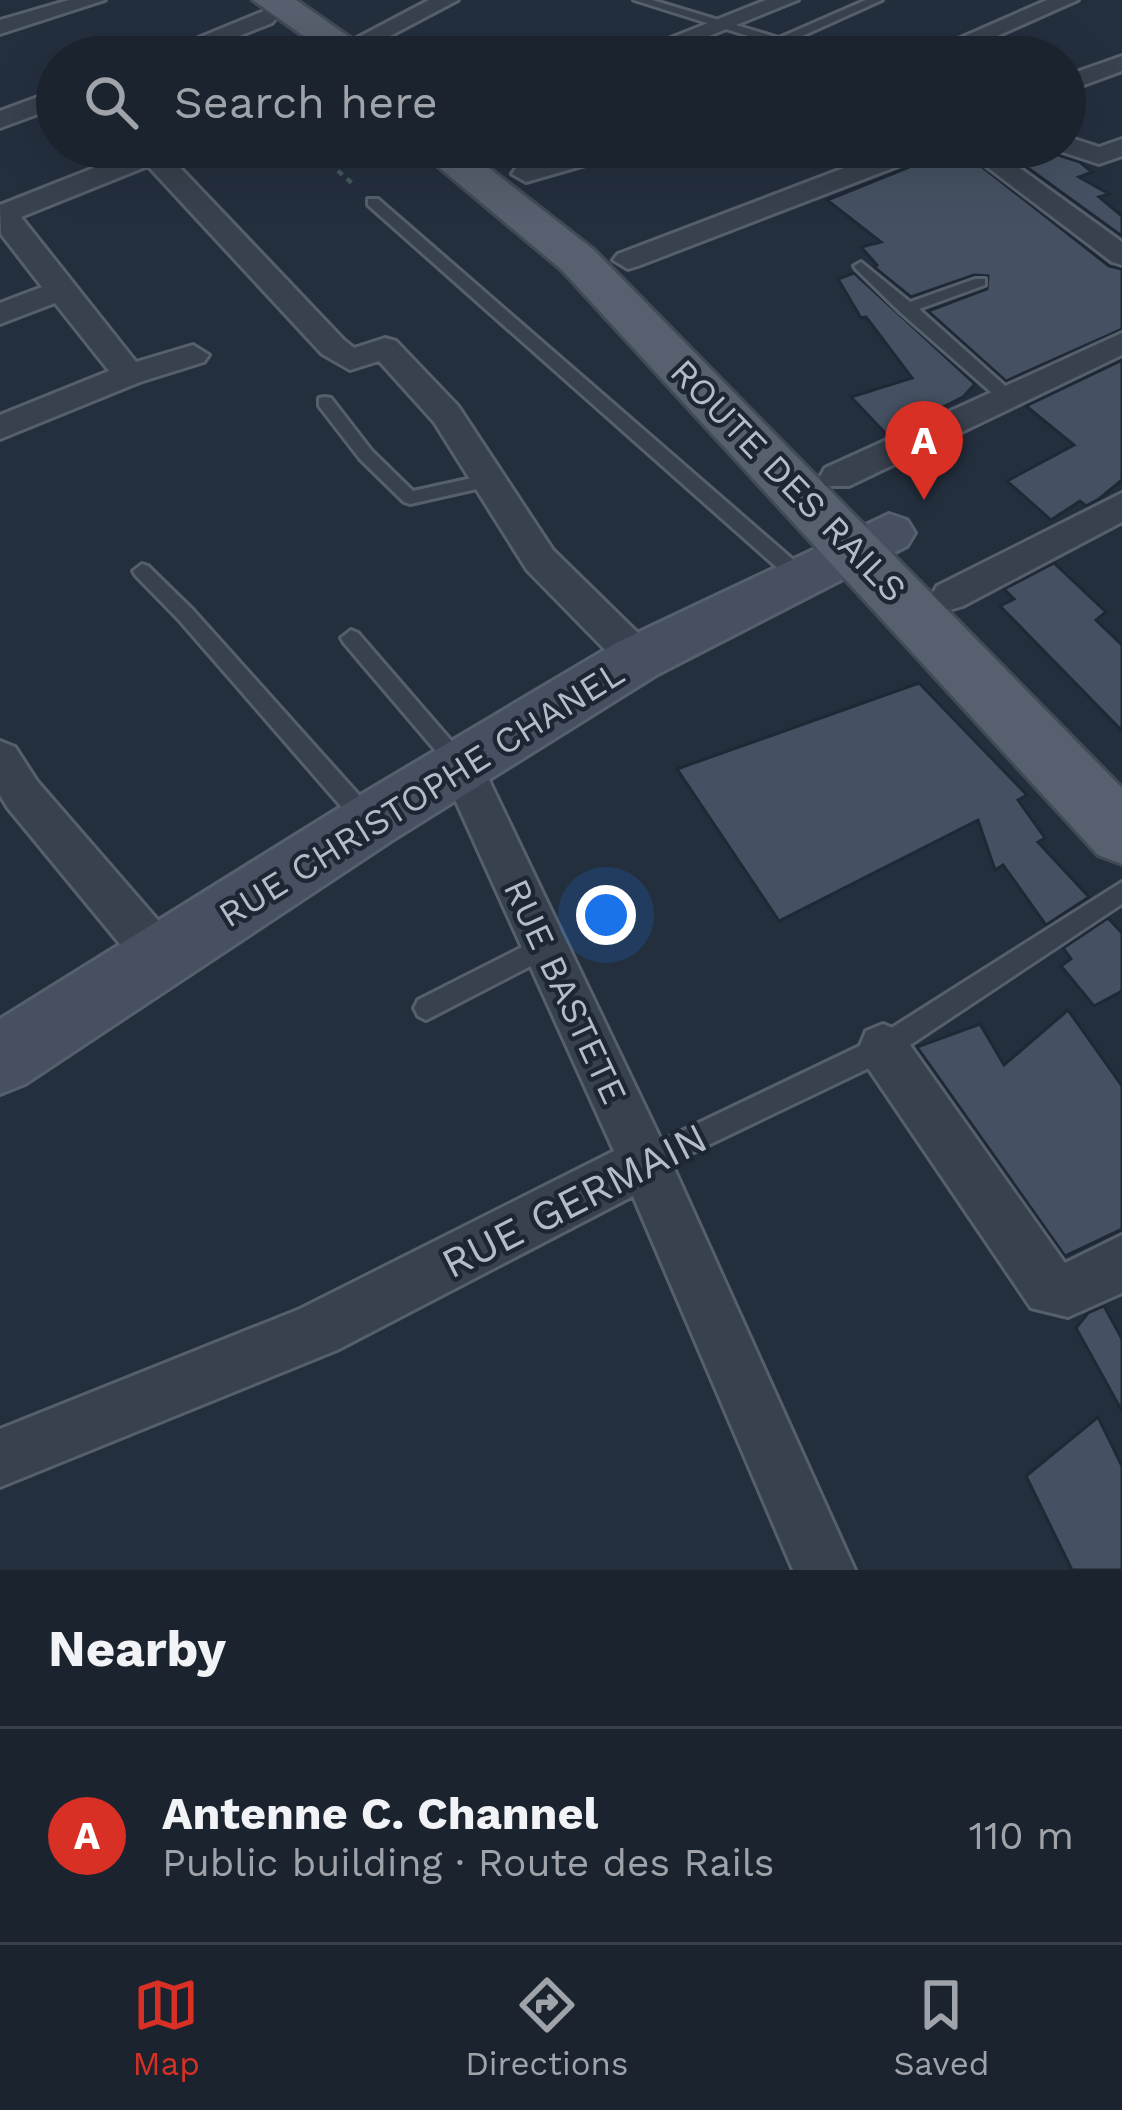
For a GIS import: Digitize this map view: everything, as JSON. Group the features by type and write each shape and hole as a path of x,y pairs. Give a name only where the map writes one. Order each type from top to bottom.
{"main road":[{"path":"269,5 315,36"},
{"name":"ROUTE DES RAILS","path":"462,168 578,260 872,541 1122,834"},
{"name":"ROUTE DES RAILS","path":"518,168 628,260 689,331 837,478 872,541 950,596 992,646 1122,778"}],"street":[{"path":"0,27 94,0"},
{"path":"377,36 447,0"},
{"path":"687,36 788,0"},
{"path":"980,36 1067,0"},
{"path":"206,36 269,5"},
{"path":"1086,78 1122,63"},
{"path":"0,120 36,106"},
{"path":"1086,151 1099,156 1122,146"},
{"path":"125,168 5,224 130,375"},
{"path":"177,168 333,347 350,360 385,348 446,414 540,560 638,658"},
{"path":"628,260 868,168"},
{"path":"1008,168 1122,256"},
{"path":"0,314 62,290"},
{"path":"837,478 1122,343"},
{"path":"0,428 130,375 193,356"},
{"path":"950,596 1122,506"},
{"name":"RUE CHRISTOPHE CHANEL","path":"0,1059 369,822 638,658 872,541"},
{"name":"RUE BASTETE","path":"461,766 645,1162 824,1570"},
{"path":"8,786 159,956"},
{"path":"883,1048 1050,1289 1061,1293 1076,1289 1122,1262"},
{"name":"RUE GERMAIN","path":"0,1458 316,1330 645,1162"}],"lane":[{"path":"640,0 765,36"},
{"path":"792,36 876,0"},
{"path":"373,202 798,575"},
{"path":"861,266 1006,396"},
{"path":"905,309 980,282"},
{"path":"325,402 366,455 410,498 490,479"},
{"path":"142,571 369,822"},
{"name":"RUE BASTETE","path":"351,638 461,766"},
{"name":"RUE GERMAIN","path":"645,1162 883,1048 1122,892"},
{"path":"426,1008 542,948"}],"path":[{"path":"335,168 373,202"}],"building":[{"path":"1086,167 1092,172 1079,177 1109,194 1099,197 1122,216 1122,236 1028,168"},
{"path":"907,168 984,168 1109,266 1122,269 1122,329 1006,381 928,311 987,289 988,276 974,275 911,297 874,267 877,265 861,247 881,242 827,200"},
{"path":"854,273 975,384 963,397 887,435 851,397 912,378 866,317 861,318 838,279"},
{"path":"1122,360 1122,480 1099,499 1086,506 1080,501 1051,520 1007,481 1074,445 1026,406"},
{"path":"1054,563 1106,612 1096,620 1122,645 1122,731 1000,606 1014,599 1004,589"},
{"path":"919,683 1027,795 1018,800 1045,838 1038,842 1089,897 1046,925 1003,865 995,870 978,820 779,921 677,769"},
{"path":"1108,918 1122,933 1122,991 1094,1006 1061,966 1071,959 1063,948"},
{"path":"1068,1010 1122,1086 1122,1229 1065,1256 917,1047 980,1024 1004,1065"},
{"path":"1104,1306 1122,1339 1122,1411 1076,1328 1088,1313"},
{"path":"1098,1417 1122,1466 1122,1570 1072,1570 1026,1476"}],"place":[{"name":"Antenne C. Channel","path":"924,500"}]}
